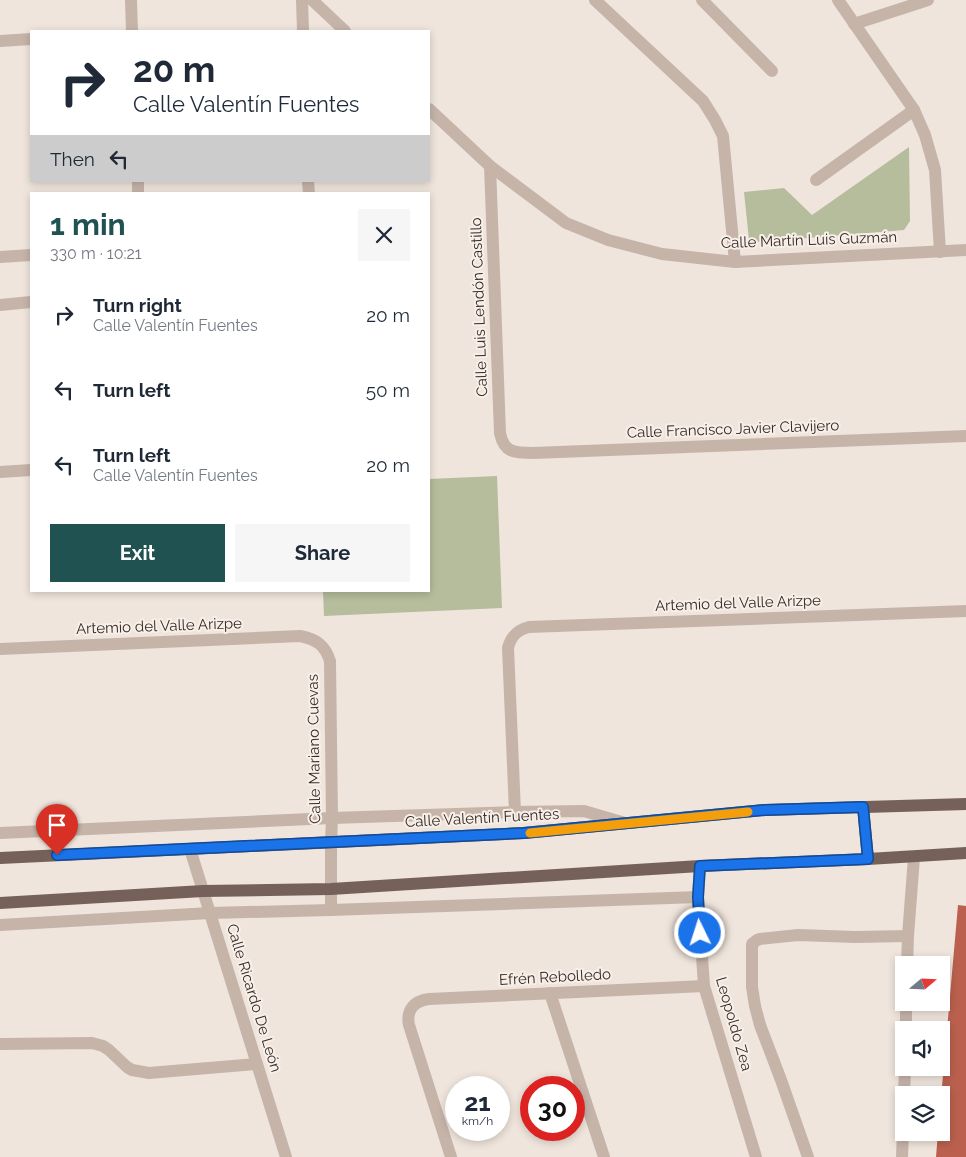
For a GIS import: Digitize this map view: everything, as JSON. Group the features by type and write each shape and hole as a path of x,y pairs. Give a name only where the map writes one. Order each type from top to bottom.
{"main road":[{"name":"Calle Valentín Fuentes","path":"0,858 524,833 765,810 966,804"},
{"path":"863,807 868,859"},
{"path":"0,903 204,891 331,889 700,866 966,854"}],"street":[{"path":"131,0 132,30"},
{"path":"302,0 303,30"},
{"path":"312,0 344,30"},
{"path":"595,0 703,101 716,120 722,136 735,262"},
{"path":"702,0 772,71"},
{"path":"838,0 914,110 925,135 935,170 940,252"},
{"path":"854,24 928,0"},
{"path":"0,41 30,39"},
{"name":"Calle Martín Luis Guzmán","path":"430,110 490,166 566,222 608,240 662,254 735,262 966,250"},
{"path":"816,180 914,110"},
{"name":"Calle Luis Lendón Castillo","path":"490,166 500,433 504,446"},
{"path":"0,256 30,254"},
{"path":"0,304 30,302"},
{"name":"Calle Francisco Javier Clavijero","path":"504,446 518,453 533,453 966,436"},
{"path":"0,472 30,470"},
{"name":"Artemio del Valle Arizpe","path":"515,812 508,648 514,634 523,629 529,627 966,611"},
{"name":"Artemio del Valle Arizpe","path":"0,649 300,636 318,642"},
{"name":"Calle Mariano Cuevas","path":"318,642 328,655 330,662 331,910"},
{"path":"0,833 515,812 584,812 627,824"},
{"name":"Calle Ricardo De León","path":"190,849 286,1157"},
{"path":"907,956 914,857"},
{"name":"Leopoldo Zea","path":"700,866 698,897 704,986 756,1157"},
{"path":"0,925 210,913 698,897"},
{"path":"808,1157 760,1025 755,1006 752,987 752,944 760,939 798,935 908,936"},
{"name":"Efrén Rebolledo","path":"451,1157 409,1025 408,1015 410,1009 415,1004 429,999 704,986"},
{"path":"550,993 604,1157"},
{"path":"0,1044 92,1043 109,1050 132,1070 149,1073 257,1064"},
{"path":"902,1157 903,1141"}],"green space":[{"path":"909,147 910,221 904,230 758,242 749,240 744,192 784,188 812,215"},
{"path":"497,476 502,608 324,616 323,592 430,592 430,479"}],"building":[{"path":"958,905 966,906 966,1157 936,1157 937,1141 950,1141 950,1086 942,1086 943,1076 950,1076 950,1021 948,1021"}],"slow traffic":[{"path":"530,833 748,812"}],"route":[{"path":"57,855 524,833 765,810 863,807 868,859 700,866 698,897 700,933"}]}
